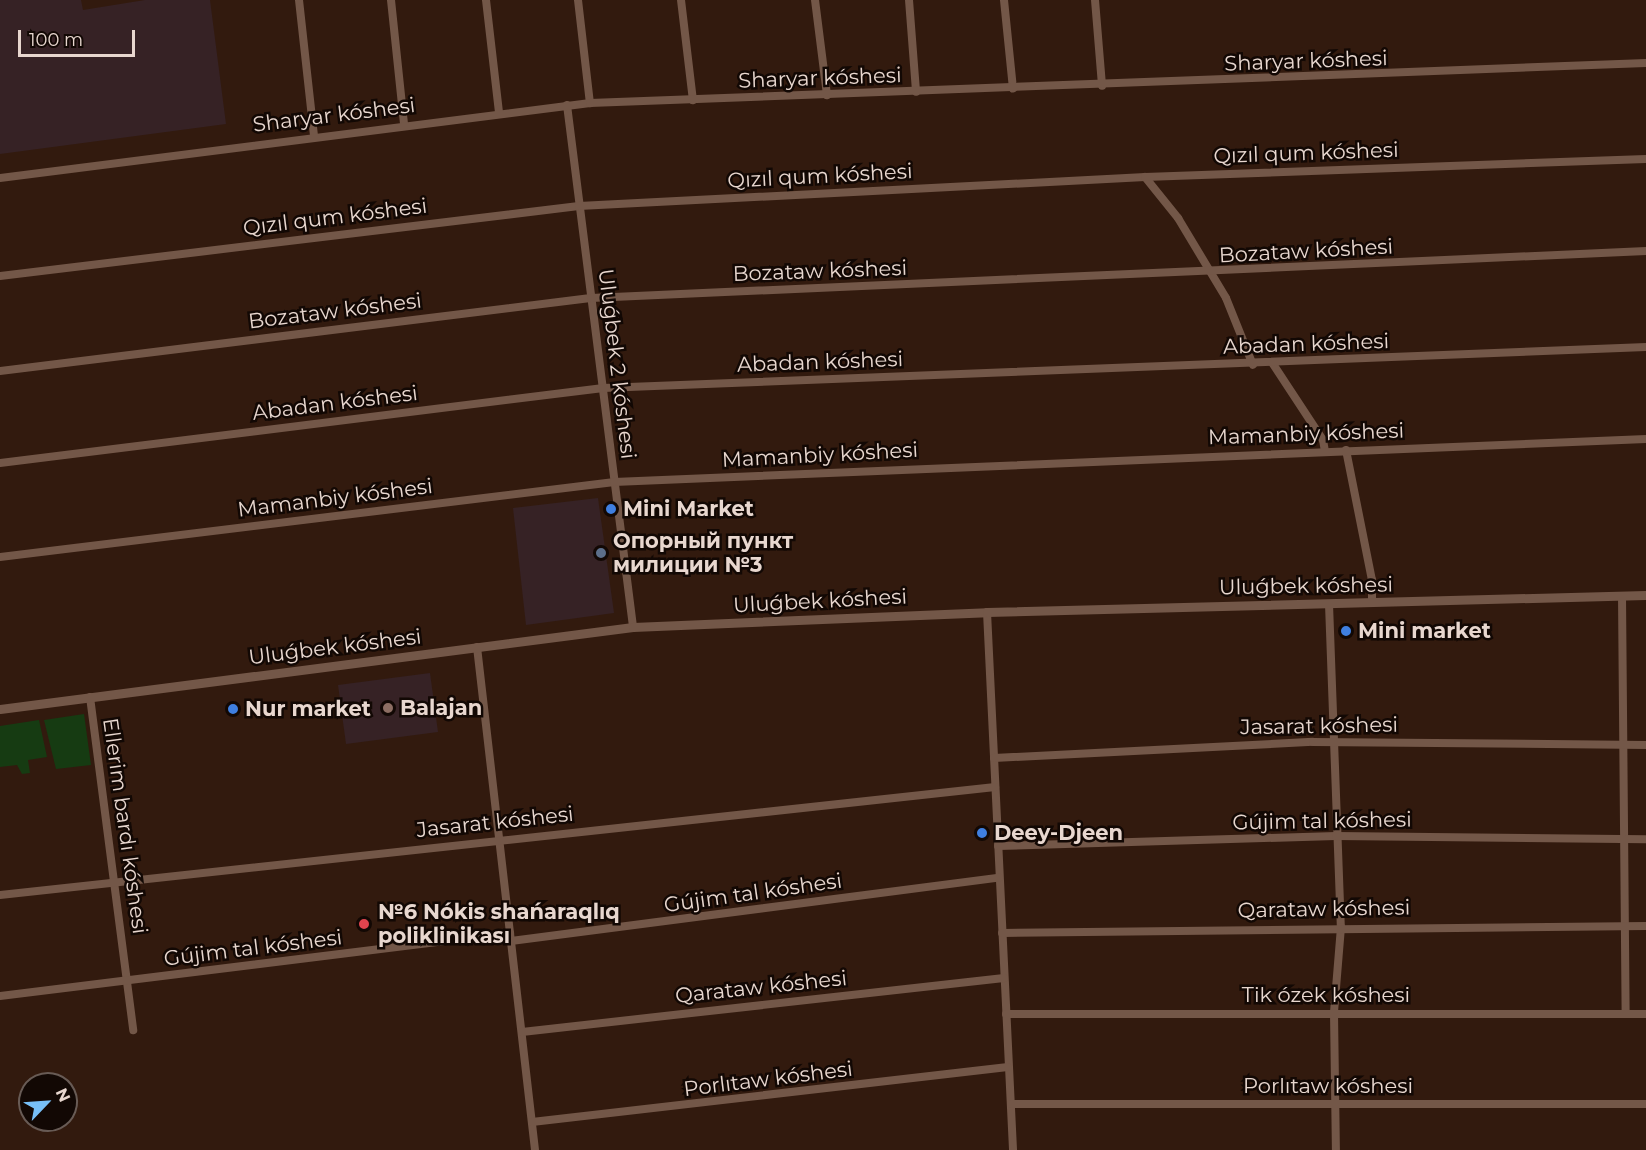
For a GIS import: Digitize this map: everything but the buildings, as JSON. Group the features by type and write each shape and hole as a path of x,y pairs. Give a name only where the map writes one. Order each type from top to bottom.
{"street":[{"path":"299,0 314,136"},
{"path":"391,0 404,124"},
{"path":"486,0 499,112"},
{"path":"578,0 590,103"},
{"path":"681,0 693,100"},
{"path":"815,0 827,95"},
{"path":"909,0 916,92"},
{"path":"1004,0 1013,89"},
{"path":"1095,0 1102,86"},
{"name":"Sharyar kóshesi","path":"0,178 404,124 590,103 1102,86 1646,63"},
{"name":"Uluǵbek 2 kóshesi","path":"567,105 633,627"},
{"name":"Qızıl qum kóshesi","path":"0,276 579,206 1145,177 1646,159"},
{"path":"1145,177 1178,218 1211,273 1253,365"},
{"name":"Bozataw kóshesi","path":"0,371 591,298 1211,273 1646,251"},
{"name":"Abadan kóshesi","path":"0,463 603,388 1253,365 1646,347"},
{"path":"1273,364 1323,440 1325,450"},
{"name":"Mamanbiy kóshesi","path":"0,557 614,482 1325,450 1646,439"},
{"path":"1346,450 1372,580 1372,603"},
{"name":"Uluǵbek kóshesi","path":"0,709 633,627 987,612 1646,595"},
{"path":"1622,596 1623,926 1626,1014"},
{"path":"1329,604 1330,742 1341,927 1334,1012 1336,1150"},
{"path":"987,612 1013,1150"},
{"path":"477,647 535,1150"},
{"name":"Ellerim bardı kóshesi","path":"90,697 133,1030"},
{"name":"Jasarat kóshesi","path":"994,758 1330,742 1646,745"},
{"name":"Jasarat kóshesi","path":"0,895 995,787"},
{"name":"Gújim tal kóshesi","path":"998,846 1336,836 1646,839"},
{"name":"Gújim tal kóshesi","path":"0,996 999,878"},
{"name":"Qarataw kóshesi","path":"1002,933 1341,927 1646,926"},
{"name":"Qarataw kóshesi","path":"522,1032 1004,978"},
{"name":"Tik ózek kóshesi","path":"1006,1014 1334,1012 1646,1014"},
{"name":"Porlıtaw kóshesi","path":"532,1122 1008,1067"},
{"name":"Porlıtaw kóshesi","path":"1011,1104 1646,1104"}],"shaded area":[{"path":"0,0 81,0 83,10 145,0 210,0 226,124 0,154"},
{"path":"598,498 614,613 526,625 513,508"},
{"name":"Balajan","path":"430,673 438,732 346,744 338,685"}],"green space":[{"path":"84,714 91,765 56,769 44,720"},
{"path":"39,720 47,757 28,760 30,773 22,774 17,765 0,767 0,726"}],"place":[{"name":"Mini Market","path":"611,509"},
{"name":"Опорный пункт милиции №3","path":"601,553"},
{"name":"Mini market","path":"1346,631"},
{"name":"Balajan","path":"388,708"},
{"name":"Nur market","path":"233,709"},
{"name":"Deey-Djeen","path":"982,833"},
{"name":"№6 Nókis shańaraqlıq poliklinikası","path":"364,924"}]}
